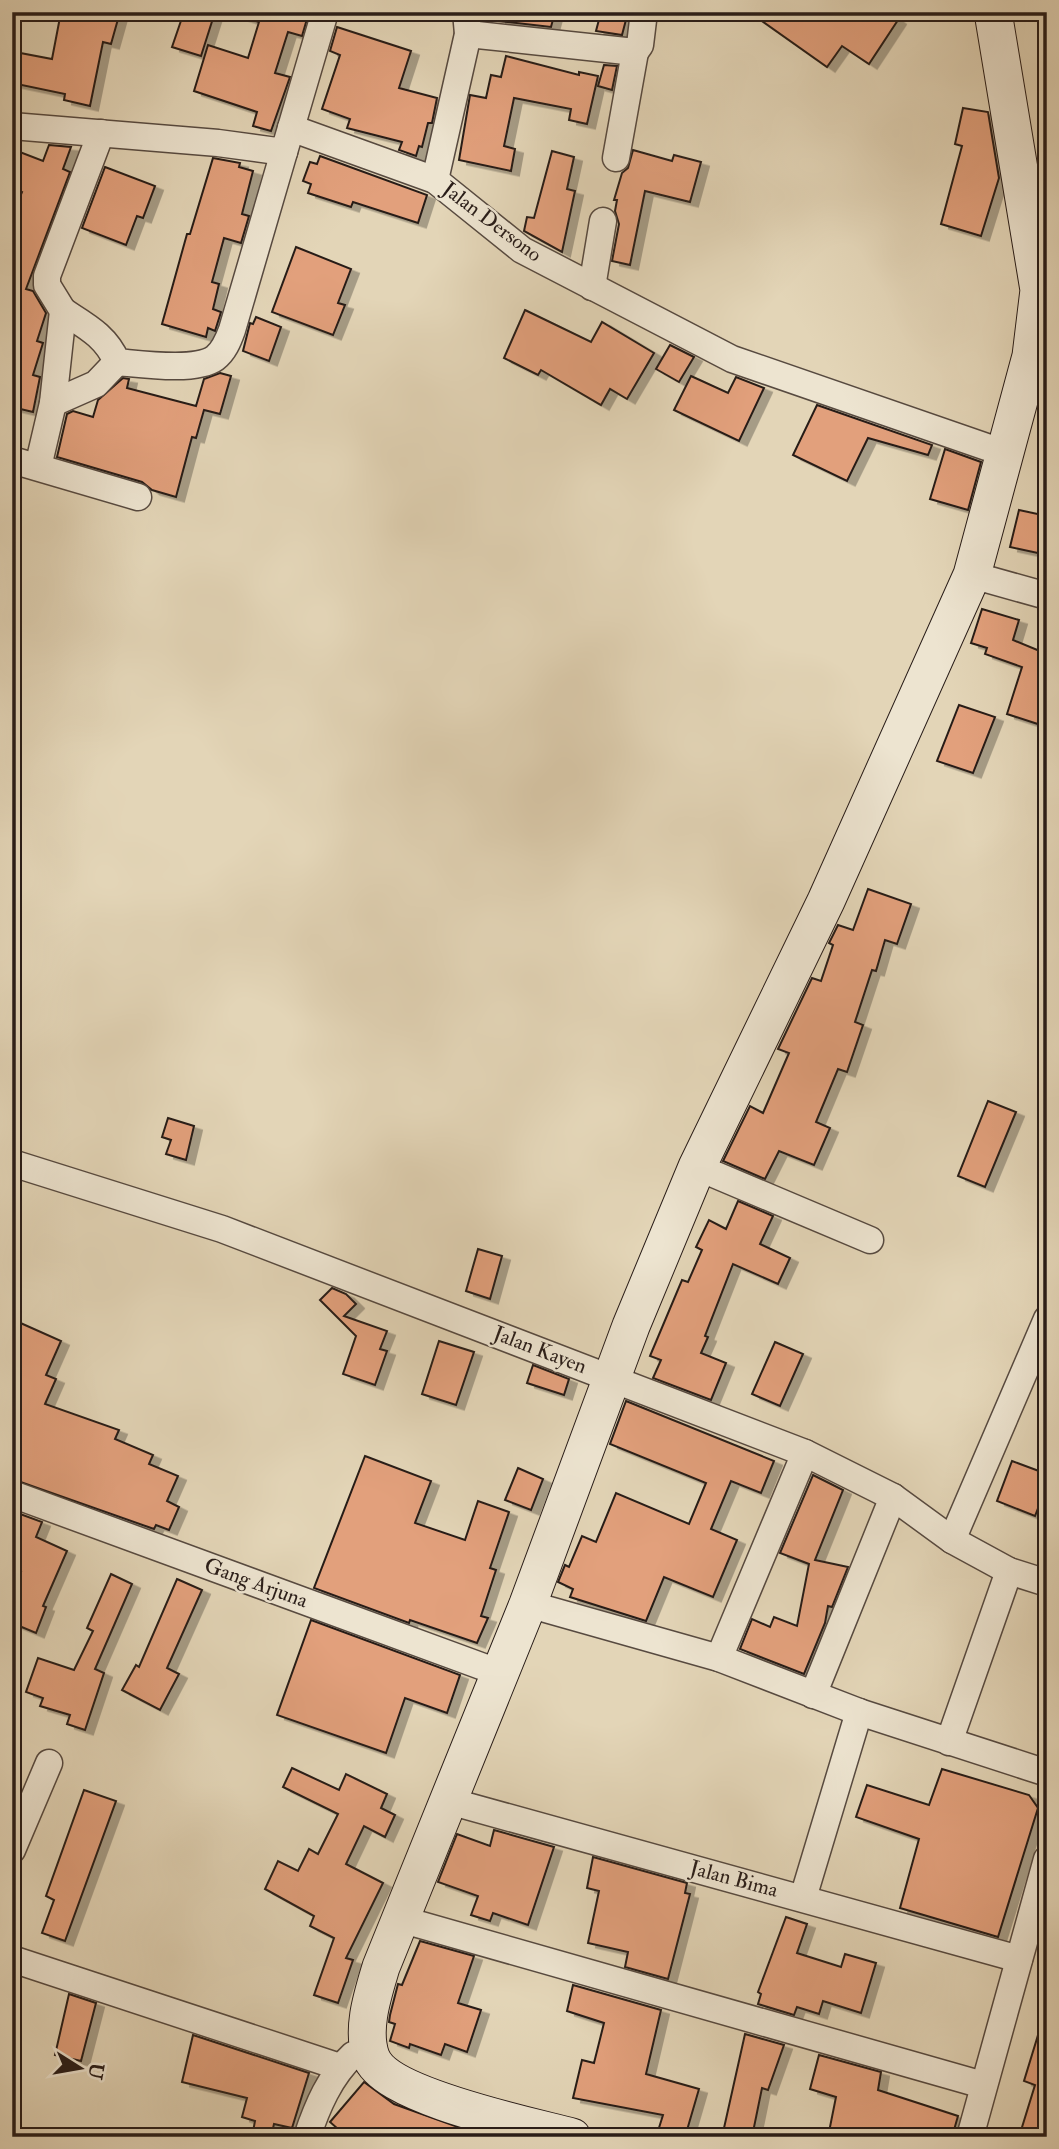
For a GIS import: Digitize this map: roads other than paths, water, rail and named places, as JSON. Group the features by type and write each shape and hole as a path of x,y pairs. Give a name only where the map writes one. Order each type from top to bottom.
{"main road":[{"path":"572,2137 413,2090 382,2072 371,2057 370,2004 381,1967 528,1604 613,1377 697,1167 826,901 972,575 1004,453 1039,357 1039,290 993,12"}],"street":[{"path":"53,403 96,384 117,362 184,365 213,360 221,352 232,330 325,12"},
{"path":"616,158 635,52 640,45 644,12"},
{"path":"435,180 467,23 635,52"},
{"name":"Jalan Dersono","path":"12,126 218,143 287,140 435,180 522,250 732,359 1004,453"},
{"path":"101,133 48,270 47,285 63,312 95,331 110,346 117,362"},
{"path":"592,287 603,221"},
{"path":"38,467 53,403 63,312"},
{"path":"12,460 138,497"},
{"path":"972,575 1047,596"},
{"name":"Jalan Kayen","path":"12,1163 222,1229 805,1453 893,1497 952,1540 1009,1571 1047,1584"},
{"path":"697,1167 870,1240"},
{"path":"952,1540 1047,1319"},
{"path":"719,1658 805,1453"},
{"name":"Gang Arjuna","path":"12,1494 500,1673"},
{"path":"813,1695 893,1497"},
{"path":"949,1742 1009,1571"},
{"path":"528,1604 719,1658 859,1712 1047,1773"},
{"path":"803,1898 859,1712"},
{"path":"12,1850 49,1763"},
{"name":"Jalan Bima","path":"449,1801 1019,1959"},
{"path":"970,2137 1047,1859"},
{"path":"400,1919 983,2085"},
{"path":"12,1959 340,2067"},
{"path":"307,2137 316,2111 340,2067 369,2039"}]}
